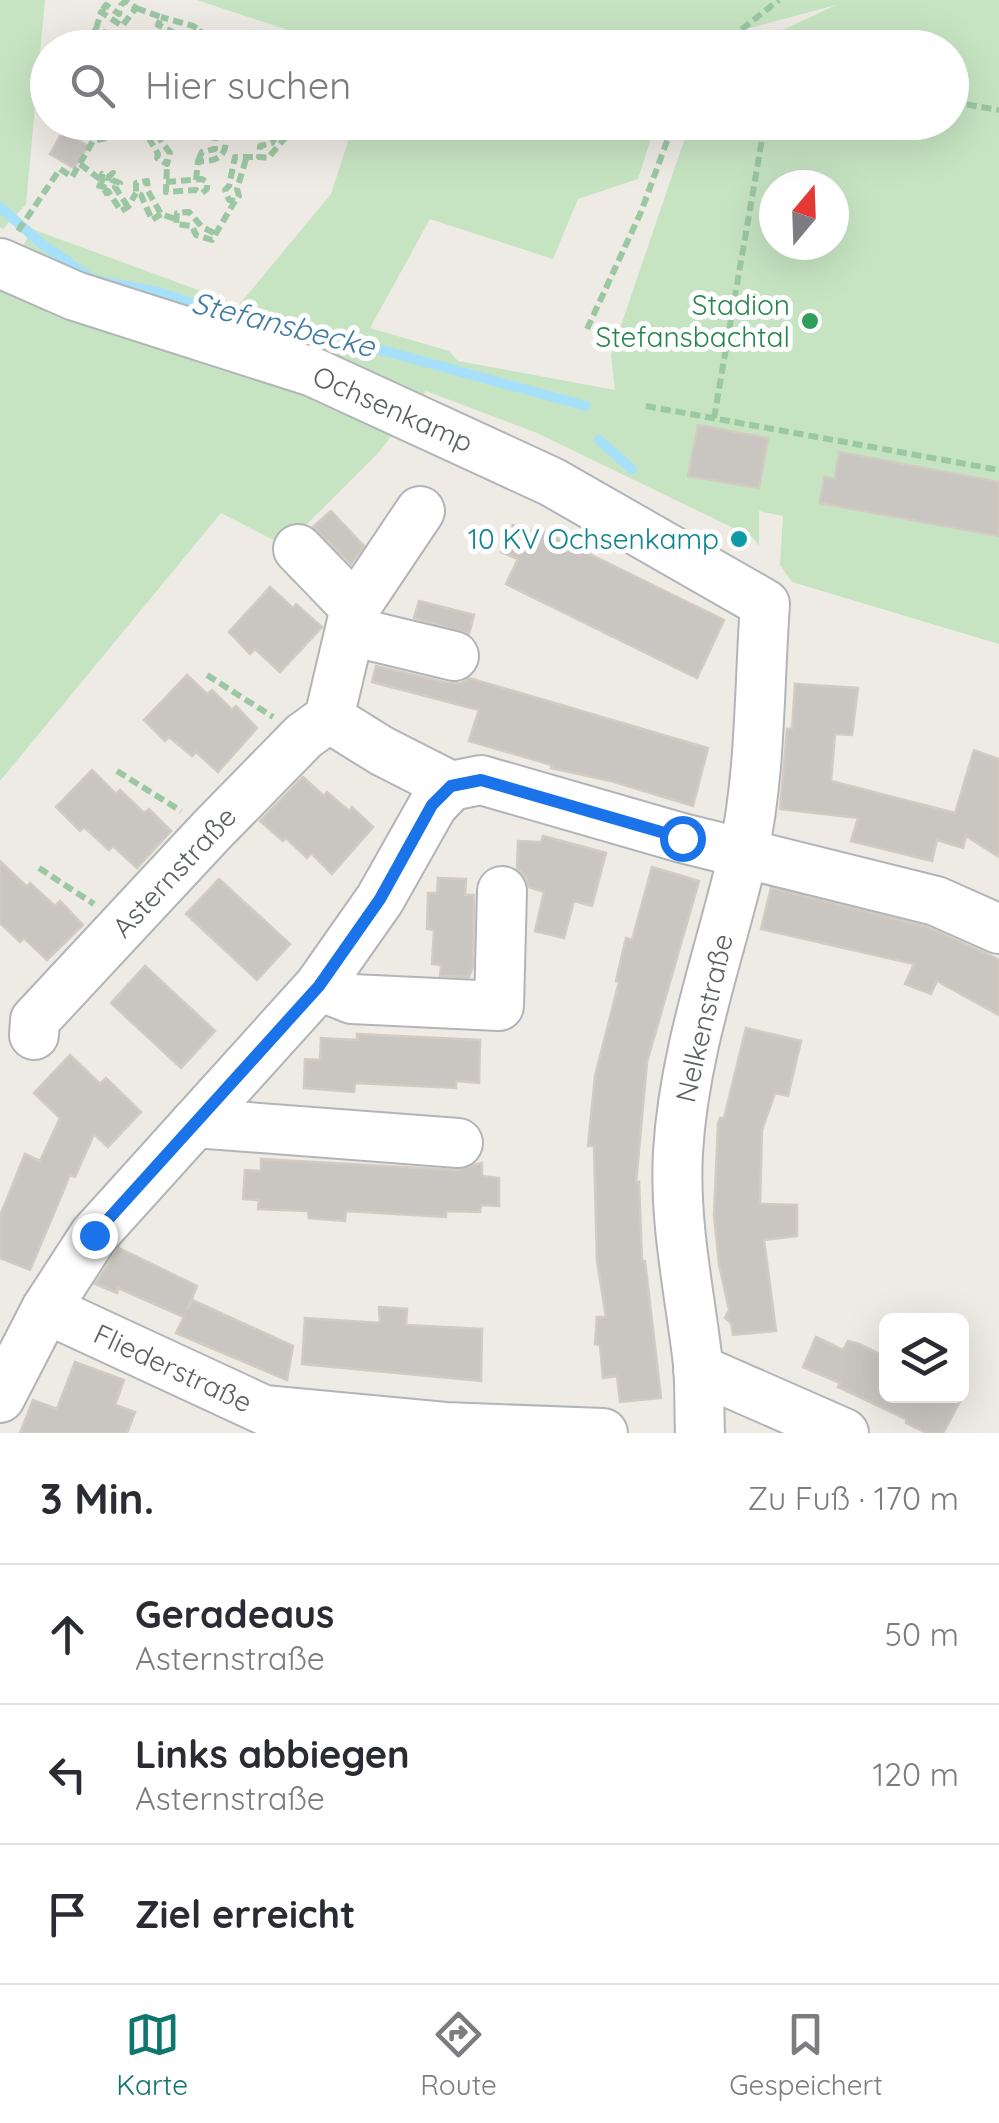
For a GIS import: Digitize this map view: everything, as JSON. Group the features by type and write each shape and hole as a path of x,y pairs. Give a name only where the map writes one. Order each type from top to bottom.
{"street":[{"name":"Ochsenkamp","path":"10,254 91,301 313,372 552,482 765,604"},
{"path":"420,510 353,619 316,727 382,751 451,786"},
{"path":"298,549 353,619 454,656"},
{"name":"Nelkenstraße","path":"700,1433 698,1369 678,1219 678,1153 685,1089 698,1026 743,852 751,804 765,604"},
{"name":"Asternstraße","path":"34,1036 35,1020 212,830 316,727"},
{"path":"0,1398 46,1309 94,1235 319,986 380,899 432,805 451,786 481,780 936,902 999,929"},
{"path":"319,986 352,999 499,1006 502,891"},
{"path":"195,1124 458,1143"},
{"name":"Fliederstraße","path":"46,1309 264,1410 319,1424 603,1433"},
{"path":"698,1369 844,1433"}],"path":[{"path":"740,30 778,0"},
{"path":"96,29 106,6 119,14 126,2 198,29"},
{"path":"101,12 122,26 136,8"},
{"path":"162,16 158,26 166,30"},
{"path":"969,105 999,110"},
{"path":"10,254 60,170 72,177 98,140"},
{"path":"160,140 170,153 167,164 166,182 166,192 202,193 207,189 207,182 196,180 166,182"},
{"path":"196,180 198,162 222,157 227,140"},
{"path":"214,233 202,227 189,212 178,213 175,219 176,224 192,226 196,235 212,240 236,201 229,200 226,190 235,157 268,158 284,140"},
{"path":"587,329 640,212 667,140"},
{"path":"714,418 763,140"},
{"path":"80,164 102,181"},
{"path":"102,181 102,174 107,178 113,173 112,180 120,183 115,187 128,208"},
{"path":"102,181 96,185 104,187 103,194 108,191 121,211 128,208 136,184 146,181 161,214 175,219"},
{"path":"136,193 141,194 152,220 161,214"},
{"path":"646,406 999,470"},
{"path":"207,675 316,727"},
{"path":"116,771 212,830"},
{"path":"38,868 124,924"}],"green space":[{"path":"0,0 45,0 42,30 30,30 32,140 26,204 3,229"},
{"path":"197,0 999,0 999,644 792,582 780,565 783,516 759,511 759,546 752,537 537,433 426,391 379,452 285,546 221,513 0,781 0,290 32,229 239,305 331,194 348,140 651,140 638,179 578,199 553,259 430,219 370,328 449,351 458,361 615,390 611,355 684,140 969,140 969,30 783,30 836,5 743,30 288,30"}],"building":[{"path":"58,140 78,140 88,146 74,168 50,154"},
{"path":"698,425 768,438 759,488 688,476"},
{"path":"839,452 999,482 999,536 820,503 824,477 835,479"},
{"path":"331,511 364,546 351,564 313,527"},
{"path":"513,525 531,532 534,527 724,620 697,678 506,584 518,559 501,552"},
{"path":"270,587 322,627 280,672 255,649 250,654 229,632"},
{"path":"419,601 474,615 469,634 414,618"},
{"path":"376,666 448,683 461,683 469,678 708,748 693,806 551,768 552,765 469,741 479,710 372,682"},
{"path":"187,675 207,694 212,690 232,710 236,706 257,728 218,772 196,752 192,756 169,737 165,741 144,720"},
{"path":"795,684 858,688 852,735 835,734 831,781 955,813 974,750 999,759 999,857 966,836 963,848 937,840 932,861 851,841 858,818 780,809"},
{"path":"92,770 116,794 120,790 144,813 149,809 171,831 137,868 84,827 80,831 56,807"},
{"path":"303,777 324,796 327,792 349,811 352,807 373,827 332,874 311,853 307,858 260,821"},
{"path":"543,836 606,853 592,906 574,901 564,938 535,931 544,892 529,887 517,868 518,841 541,842"},
{"path":"0,861 27,887 30,883 55,906 60,901 83,925 47,960 24,938 20,942 0,923"},
{"path":"652,867 699,881 647,1062 636,1183 639,1182 642,1261 661,1398 620,1402 617,1376 603,1378 600,1345 595,1344 597,1317 606,1317 597,1261 594,1146 588,1146 595,1076 619,982 616,981 626,938 632,940"},
{"path":"438,878 466,879 465,895 474,895 473,966 469,977 440,976 441,965 432,964 434,930 427,929 428,893 437,893"},
{"path":"219,879 290,944 257,980 186,914"},
{"path":"771,888 927,927 999,960 999,1015 937,981 931,994 905,984 914,964 761,929"},
{"path":"145,966 215,1031 181,1068 111,1003"},
{"path":"746,1028 801,1041 788,1096 775,1093 762,1130 760,1204 797,1205 797,1236 764,1240 776,1331 733,1335 731,1323 725,1318 729,1310 714,1215 718,1124 724,1118"},
{"path":"357,1034 480,1040 479,1083 456,1081 456,1088 355,1083 354,1092 304,1088 305,1059 320,1060 321,1038 357,1040"},
{"path":"70,1055 100,1084 106,1078 141,1112 108,1147 94,1134 75,1177 70,1175 30,1270 0,1258 0,1216 25,1154 40,1161 60,1118 34,1093"},
{"path":"261,1159 456,1170 482,1163 482,1176 499,1178 499,1206 481,1205 480,1212 446,1211 446,1217 346,1211 345,1221 309,1218 308,1211 258,1209 259,1200 243,1199 245,1170 261,1171"},
{"path":"119,1248 197,1286 187,1310 192,1300 293,1346 287,1380 176,1333 184,1317 118,1288 117,1293 95,1284"},
{"path":"379,1307 407,1309 406,1325 482,1329 481,1381 302,1364 305,1318 380,1323"},
{"path":"816,1337 843,1350 848,1341 879,1354 879,1403 959,1403 943,1433 927,1433 838,1387 840,1383 803,1367"},
{"path":"75,1362 124,1380 115,1405 135,1412 127,1433 20,1433 33,1400 57,1409"}],"waterway":[{"name":"Stefansbecke","path":"0,207 42,244 94,280 159,292 233,317 297,327 586,406"},
{"name":"Stefansbecke","path":"599,440 632,469"}],"place":[{"name":"Stadion Stefansbachtal","path":"810,321"},
{"name":"10 KV Ochsenkamp","path":"739,539"}],"route":[{"path":"94,1235 296,1015 380,899 432,805 451,786 481,780 682,838"}]}
